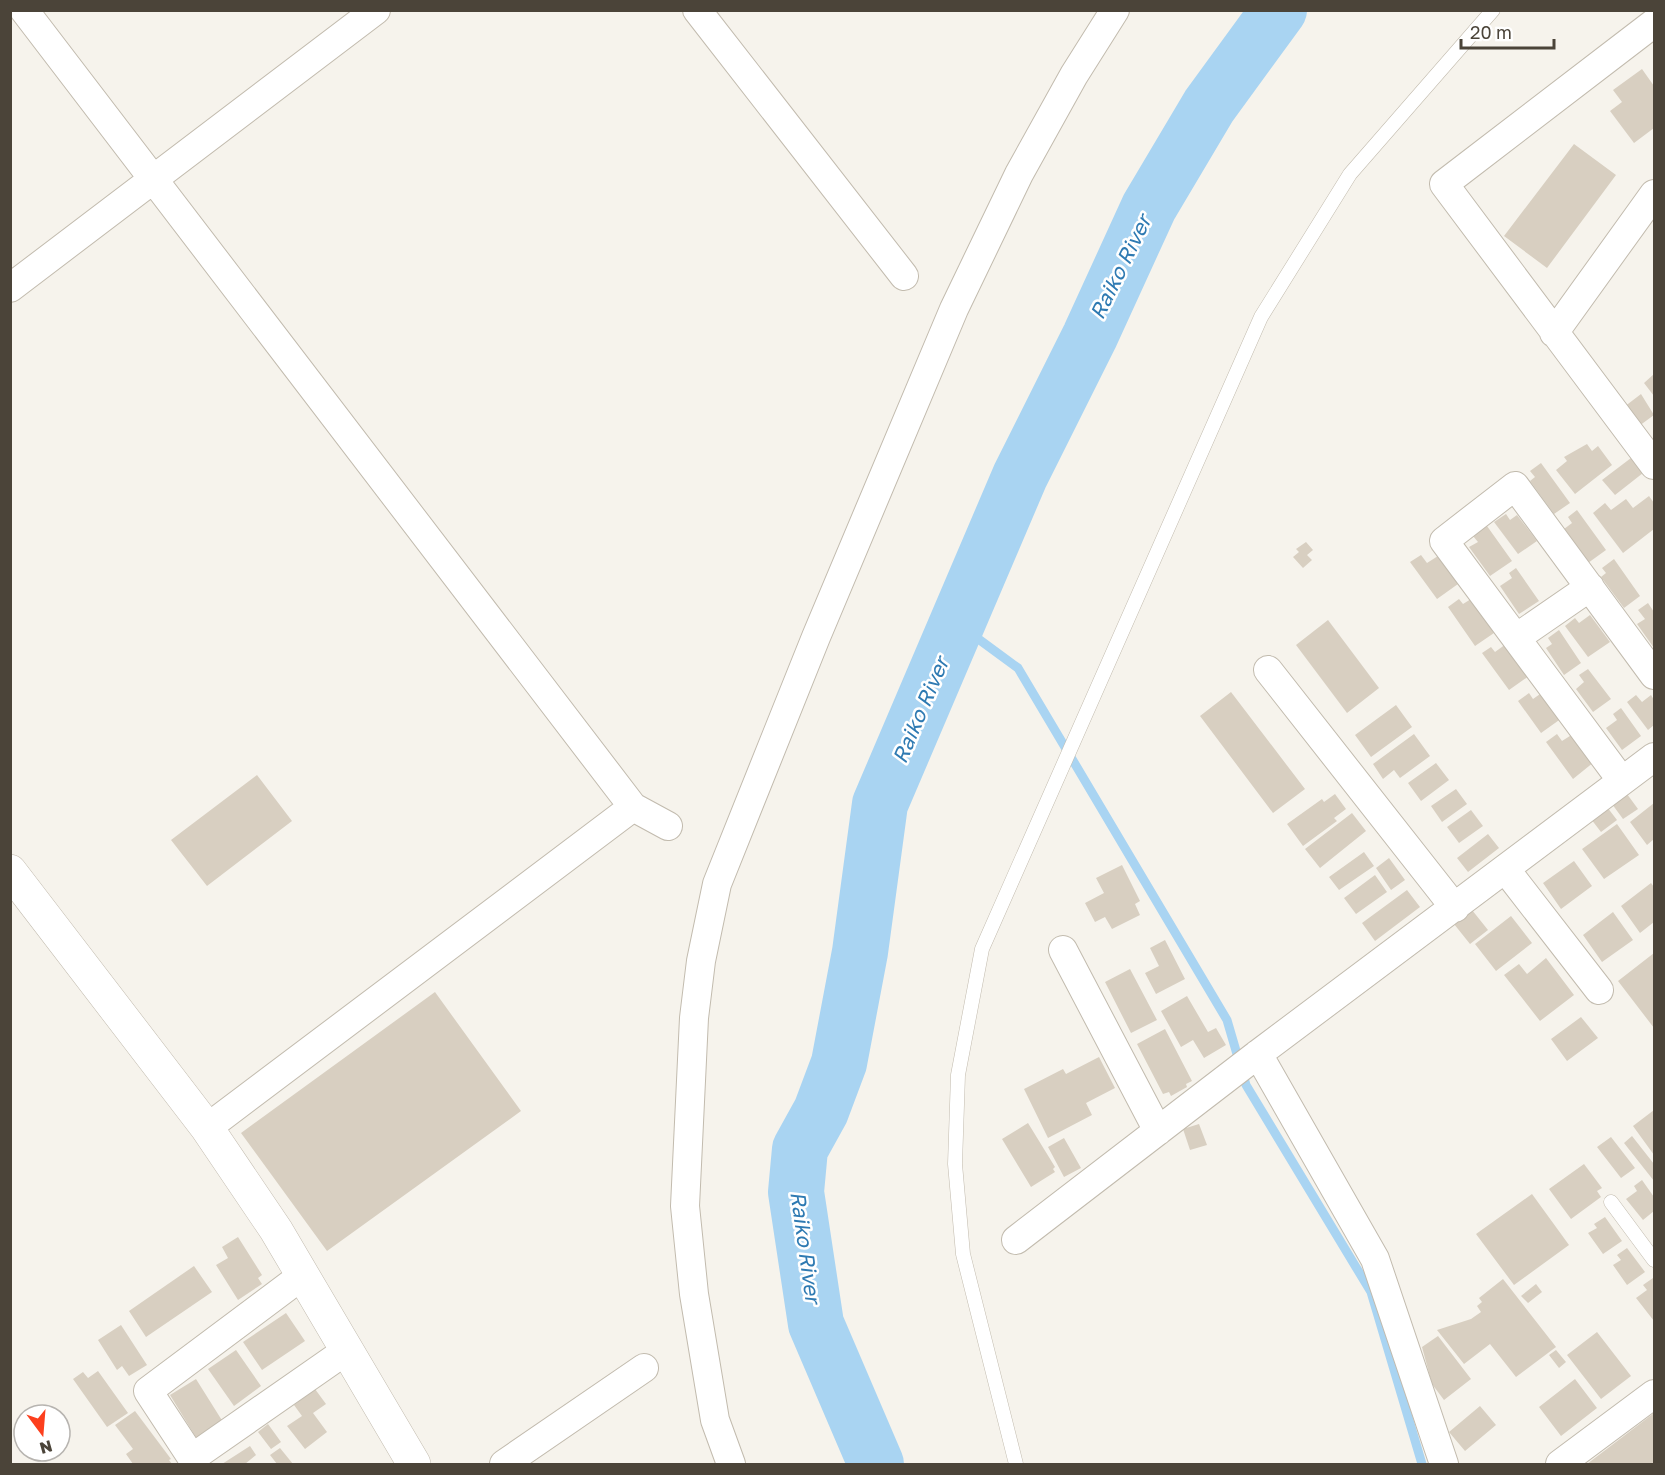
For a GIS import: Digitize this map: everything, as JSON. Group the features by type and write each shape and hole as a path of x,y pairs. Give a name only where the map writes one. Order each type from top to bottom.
{"street":[{"path":"24,10 633,807 668,826"},
{"path":"10,288 154,181 376,10"},
{"path":"697,10 904,276"},
{"path":"731,1464 713,1408 694,1294 685,1206 694,1018 700,961 717,884 816,637 954,309 1019,174 1074,75 1115,10"},
{"path":"1654,23 1444,184 1654,465"},
{"path":"1554,333 1654,194"},
{"path":"1622,782 1444,541 1515,486 1654,675"},
{"path":"1516,638 1590,587"},
{"path":"1268,670 1455,908"},
{"path":"1016,1240 1258,1054 1654,760"},
{"path":"207,1128 633,807"},
{"path":"1506,870 1599,990"},
{"path":"10,871 207,1128 276,1230 414,1464"},
{"path":"1063,951 1158,1131"},
{"path":"1258,1054 1375,1259 1444,1464"},
{"path":"303,1275 148,1391 192,1458 347,1350"},
{"path":"504,1464 644,1368"},
{"path":"1560,1464 1654,1394"}],"lane":[{"path":"1016,1464 963,1254 955,1164 958,1075 982,949 1261,317 1350,174 1493,10"},
{"path":"1611,1202 1654,1260"}],"building":[{"path":"1642,69 1654,86 1654,128 1634,143 1610,111 1622,102 1613,90"},
{"path":"1574,144 1616,175 1547,268 1504,236"},
{"path":"1654,374 1654,396 1644,383"},
{"path":"1641,394 1654,415 1639,426 1624,407"},
{"path":"1587,444 1592,451 1598,446 1612,465 1575,494 1556,470 1567,461 1564,457"},
{"path":"1631,458 1643,473 1615,495 1602,480"},
{"path":"1541,463 1570,503 1554,514 1530,481 1535,477 1530,471"},
{"path":"1649,496 1654,503 1654,529 1623,553 1593,513 1605,503 1611,510 1626,499 1633,508"},
{"path":"1577,510 1606,550 1588,563 1564,529 1572,523 1568,517"},
{"path":"1506,514 1510,520 1517,515 1537,541 1518,554 1494,522"},
{"path":"1487,526 1512,561 1490,576 1469,547 1478,542 1473,536"},
{"path":"1306,542 1313,550 1307,555 1312,560 1303,568 1293,557 1299,552 1296,549"},
{"path":"1421,555 1427,563 1438,556 1458,584 1437,599 1410,562"},
{"path":"1614,559 1640,596 1624,608 1601,577 1606,573 1602,568"},
{"path":"1516,568 1539,601 1519,614 1500,586 1512,578 1509,573"},
{"path":"1459,599 1463,604 1471,599 1494,633 1475,646 1448,607"},
{"path":"1648,603 1654,612 1654,648 1637,624 1645,619 1638,610"},
{"path":"1590,615 1610,642 1588,657 1565,626 1575,618 1579,623"},
{"path":"1328,620 1379,688 1347,713 1296,645"},
{"path":"1559,630 1581,663 1564,675 1546,648 1552,644 1548,638"},
{"path":"1506,644 1529,676 1509,690 1482,653 1491,647 1495,652"},
{"path":"1588,669 1611,699 1593,712 1576,689 1584,682 1579,675"},
{"path":"1231,692 1305,789 1273,813 1200,716"},
{"path":"1543,692 1562,718 1541,733 1518,701 1529,693 1533,699"},
{"path":"1636,695 1642,702 1651,695 1654,700 1654,725 1648,730 1627,702"},
{"path":"1396,705 1412,727 1371,757 1355,735"},
{"path":"1621,708 1641,736 1622,750 1606,728 1617,720 1613,714"},
{"path":"1414,734 1430,756 1400,778 1394,770 1383,779 1373,764"},
{"path":"1557,734 1562,741 1573,734 1594,762 1573,779 1546,742"},
{"path":"1436,763 1449,780 1421,801 1408,783"},
{"path":"257,775 292,821 207,886 171,840"},
{"path":"1456,789 1467,804 1442,822 1431,806"},
{"path":"1335,794 1346,809 1334,818 1337,821 1303,846 1287,824 1322,799 1324,802"},
{"path":"1627,794 1638,809 1623,819 1612,804"},
{"path":"1654,803 1654,839 1647,845 1630,822"},
{"path":"1607,807 1617,820 1601,832 1591,819"},
{"path":"1471,810 1483,826 1459,843 1447,827"},
{"path":"1352,813 1366,831 1320,868 1305,849"},
{"path":"1617,824 1639,855 1604,879 1582,849"},
{"path":"1488,834 1499,848 1468,872 1457,858"},
{"path":"1364,852 1374,866 1339,890 1329,877"},
{"path":"1389,858 1405,880 1391,890 1376,868"},
{"path":"1574,861 1592,886 1561,909 1543,883"},
{"path":"1122,865 1140,901 1135,904 1140,915 1112,929 1105,917 1095,922 1085,903 1104,893 1096,878"},
{"path":"1375,875 1387,892 1356,914 1344,898"},
{"path":"1651,883 1654,887 1654,922 1640,933 1621,906"},
{"path":"1407,890 1420,907 1375,941 1362,923"},
{"path":"1472,910 1488,930 1470,944 1454,924"},
{"path":"1613,912 1633,940 1602,962 1583,935"},
{"path":"1511,916 1532,943 1496,971 1475,944"},
{"path":"1165,940 1185,979 1156,994 1145,973 1159,966 1150,948"},
{"path":"1654,953 1654,1028 1618,981"},
{"path":"1546,958 1574,995 1540,1021 1504,975 1519,964 1527,974"},
{"path":"1130,969 1157,1020 1131,1033 1105,982"},
{"path":"435,992 521,1111 327,1251 241,1133"},
{"path":"1187,996 1208,1032 1216,1028 1226,1045 1204,1058 1193,1040 1181,1047 1161,1011"},
{"path":"1581,1017 1598,1038 1567,1061 1551,1039"},
{"path":"1165,1029 1192,1081 1186,1084 1187,1087 1171,1096 1169,1092 1163,1094 1137,1044"},
{"path":"1099,1057 1115,1088 1086,1103 1092,1115 1048,1138 1024,1089 1063,1069 1066,1074"},
{"path":"1654,1110 1654,1155 1633,1126"},
{"path":"1028,1123 1055,1167 1053,1169 1055,1172 1031,1187 1002,1139"},
{"path":"1199,1124 1207,1145 1190,1150 1183,1129"},
{"path":"1632,1136 1654,1164 1654,1181 1624,1143"},
{"path":"1611,1137 1635,1168 1621,1178 1597,1147"},
{"path":"1064,1138 1081,1168 1064,1177 1048,1147"},
{"path":"1584,1164 1602,1188 1597,1191 1601,1197 1571,1219 1549,1189"},
{"path":"1642,1180 1654,1197 1654,1211 1643,1220 1626,1199 1637,1191 1634,1186"},
{"path":"1532,1194 1569,1245 1514,1285 1476,1234"},
{"path":"1605,1217 1622,1241 1603,1254 1588,1233 1597,1228 1594,1224"},
{"path":"238,1237 262,1275 258,1278 262,1284 238,1300 216,1265 228,1258 222,1247"},
{"path":"1627,1248 1645,1272 1627,1285 1613,1265 1621,1260 1617,1255"},
{"path":"194,1266 212,1292 146,1337 129,1311"},
{"path":"1653,1278 1654,1321 1636,1298 1647,1290 1643,1285"},
{"path":"1503,1279 1556,1347 1516,1377 1490,1344 1464,1364 1437,1330 1471,1319 1481,1312 1477,1306 1482,1302 1479,1298"},
{"path":"1536,1284 1542,1292 1528,1303 1521,1296"},
{"path":"286,1313 305,1341 262,1370 243,1342"},
{"path":"121,1325 147,1365 129,1376 122,1366 117,1370 98,1340"},
{"path":"1597,1332 1631,1376 1601,1399 1567,1355"},
{"path":"1438,1336 1471,1379 1444,1400 1432,1384 1422,1347"},
{"path":"236,1350 261,1386 234,1406 208,1369"},
{"path":"1556,1350 1566,1362 1559,1368 1549,1355"},
{"path":"98,1371 128,1413 107,1427 73,1379 83,1372 88,1378"},
{"path":"196,1379 223,1422 197,1439 170,1395"},
{"path":"1575,1379 1597,1408 1561,1436 1539,1407"},
{"path":"315,1389 326,1404 313,1413 327,1432 305,1449 287,1426 302,1416 294,1405"},
{"path":"1480,1406 1496,1425 1465,1451 1449,1432"},
{"path":"135,1411 171,1459 169,1460 172,1464 133,1464 126,1454 133,1449 115,1425"},
{"path":"1654,1413 1654,1464 1587,1464"},
{"path":"268,1424 281,1442 271,1449 258,1432"},
{"path":"250,1446 256,1455 245,1464 222,1464"},
{"path":"280,1448 293,1464 277,1464 270,1455"}],"waterway":[{"name":"Raiko River","path":"876,1464 816,1324 796,1192 800,1149 821,1111 839,1063 860,952 880,804 1020,476 1090,336 1149,207 1209,106 1279,10"},
{"path":"958,624 1018,668 1227,1020 1246,1085 1371,1292 1422,1464"}]}
